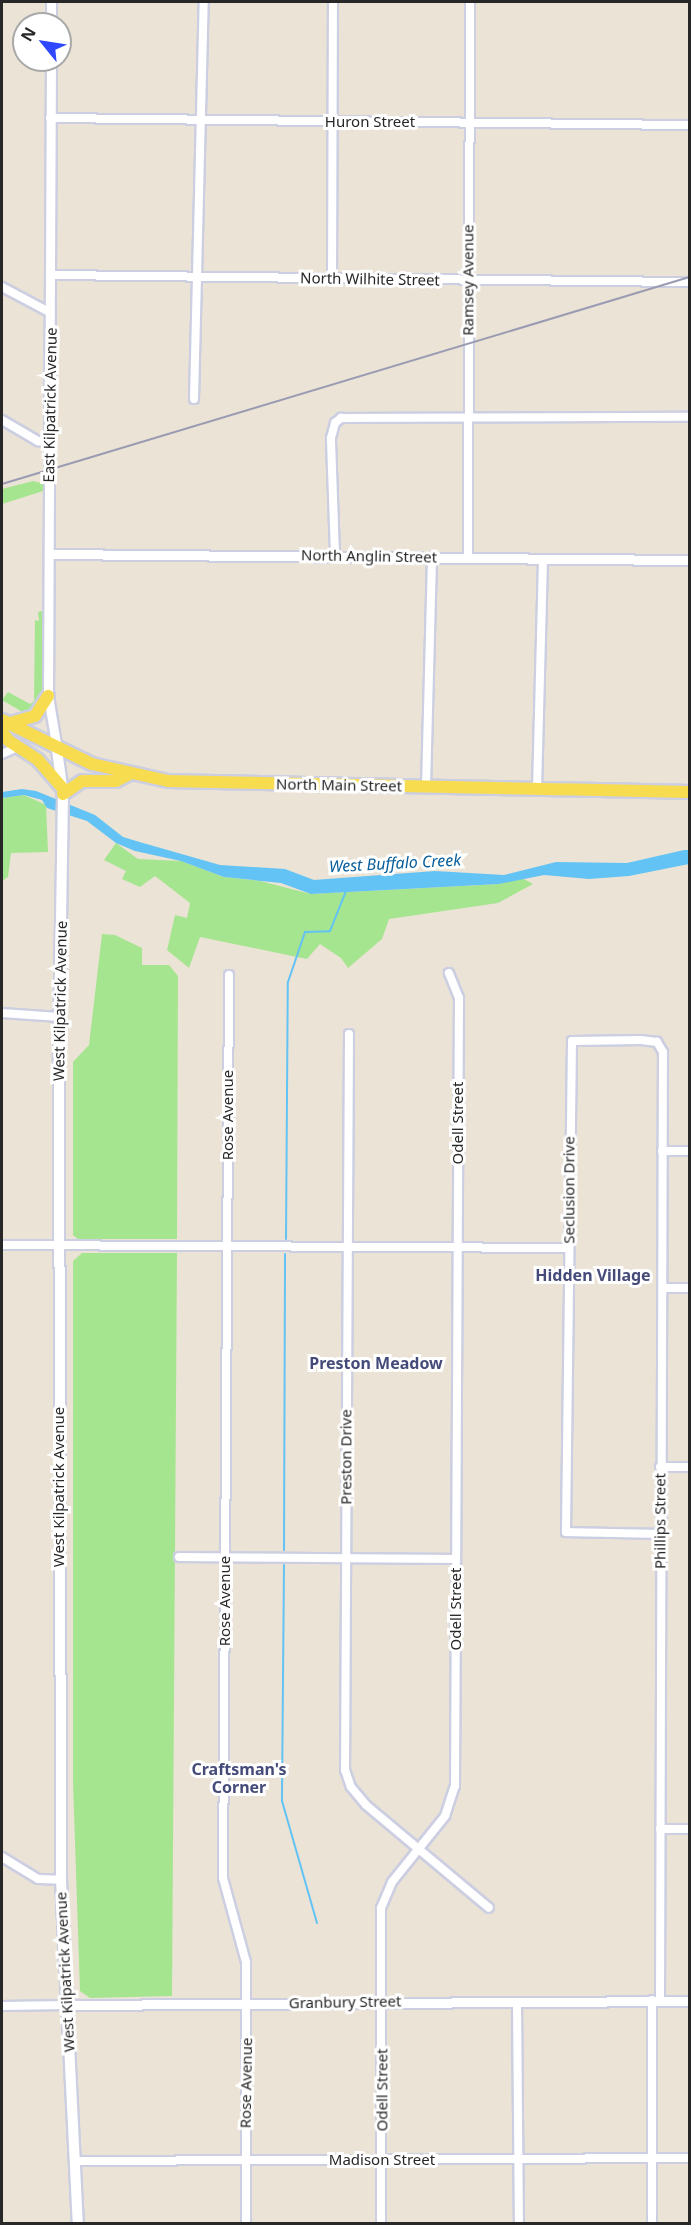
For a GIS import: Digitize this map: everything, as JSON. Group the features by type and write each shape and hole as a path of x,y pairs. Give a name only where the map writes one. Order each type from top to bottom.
{"main road":[{"path":"48,696 35,716 3,725 18,747 42,764 63,792 82,781 116,781 130,774"},
{"name":"North Main Street","path":"3,725 57,750 130,774 168,781 690,792"},
{"name":"West Kilpatrick Avenue","path":"57,750 63,792 59,1017 61,1880 78,2223"}],"street":[{"path":"194,399 204,2"},
{"path":"332,279 333,2"},
{"name":"Ramsey Avenue","path":"468,558 467,280 470,2"},
{"name":"East Kilpatrick Avenue","path":"51,72 48,696 57,750"},
{"name":"Huron Street","path":"50,118 690,125"},
{"name":"North Wilhite Street","path":"50,274 690,282"},
{"path":"2,287 51,313"},
{"path":"335,555 331,438 335,423 353,415 690,417"},
{"path":"2,420 38,441 50,442"},
{"name":"North Anglin Street","path":"49,554 690,560"},
{"path":"426,787 432,557"},
{"path":"537,789 543,559"},
{"path":"2,754 18,747"},
{"name":"Odell Street","path":"381,2223 381,1908 392,1882 446,1816 455,1786 459,998 449,973"},
{"name":"Rose Avenue","path":"229,975 223,1878 245,1956 247,2003 246,2223"},
{"path":"2,1013 59,1017"},
{"name":"Preston Drive","path":"349,1034 345,1770 357,1796 489,1908"},
{"name":"Seclusion Drive","path":"657,1042 573,1041 568,1248 566,1532 660,1534"},
{"name":"Phillips Street","path":"652,2223 660,1829 660,1467 663,1288 663,1052 657,1042"},
{"path":"662,1151 690,1151"},
{"path":"2,1245 568,1248"},
{"path":"663,1288 690,1288"},
{"path":"660,1467 690,1467"},
{"path":"178,1557 456,1558"},
{"path":"660,1829 690,1829"},
{"path":"2,1857 38,1879 61,1880"},
{"name":"Granbury Street","path":"2,2006 690,2001"},
{"path":"517,2002 519,2223"},
{"name":"Madison Street","path":"75,2160 245,2162 690,2158"}],"green space":[{"path":"33,481 45,484 43,491 2,504 2,489"},
{"path":"42,611 42,705 26,714 2,700 8,692 30,704 34,701 35,620 39,621 38,612"},
{"path":"24,795 46,805 48,852 11,853 8,877 2,881 2,798"},
{"path":"116,843 138,859 181,861 224,877 260,881 311,894 499,884 520,877 533,884 498,903 389,919 382,939 348,968 341,958 320,944 307,959 200,937 189,968 167,950 175,915 187,918 190,903 155,876 140,887 122,879 126,871 104,860"},
{"path":"102,934 115,935 142,948 142,965 169,965 178,976 177,1239 78,1239 73,1235 73,1062 89,1045"},
{"path":"82,1253 177,1253 172,1996 90,1998 80,1991 73,1782 73,1261"}],"water":[{"path":"22,789 36,791 95,815 123,837 220,865 285,869 314,880 435,871 504,875 556,862 627,863 684,850 689,850 689,864 629,876 589,879 544,875 499,884 311,894 281,883 224,877 181,861 135,851 116,843 87,821 47,808 42,800 24,795 2,798 2,792"}],"waterway":[{"path":"286,1239 288,982 305,932 330,931 346,891"},
{"path":"284,1550 285,1254"},
{"path":"284,1565 282,1801 317,1923"}],"railway":[{"path":"2,484 690,277"}],"district":[{"name":"Hidden Village","path":"593,1275"},
{"name":"Preston Meadow","path":"376,1363"},
{"name":"Craftsman's Corner","path":"239,1778"}],"water label":[{"name":"West Buffalo Creek","path":"395,863"}]}
